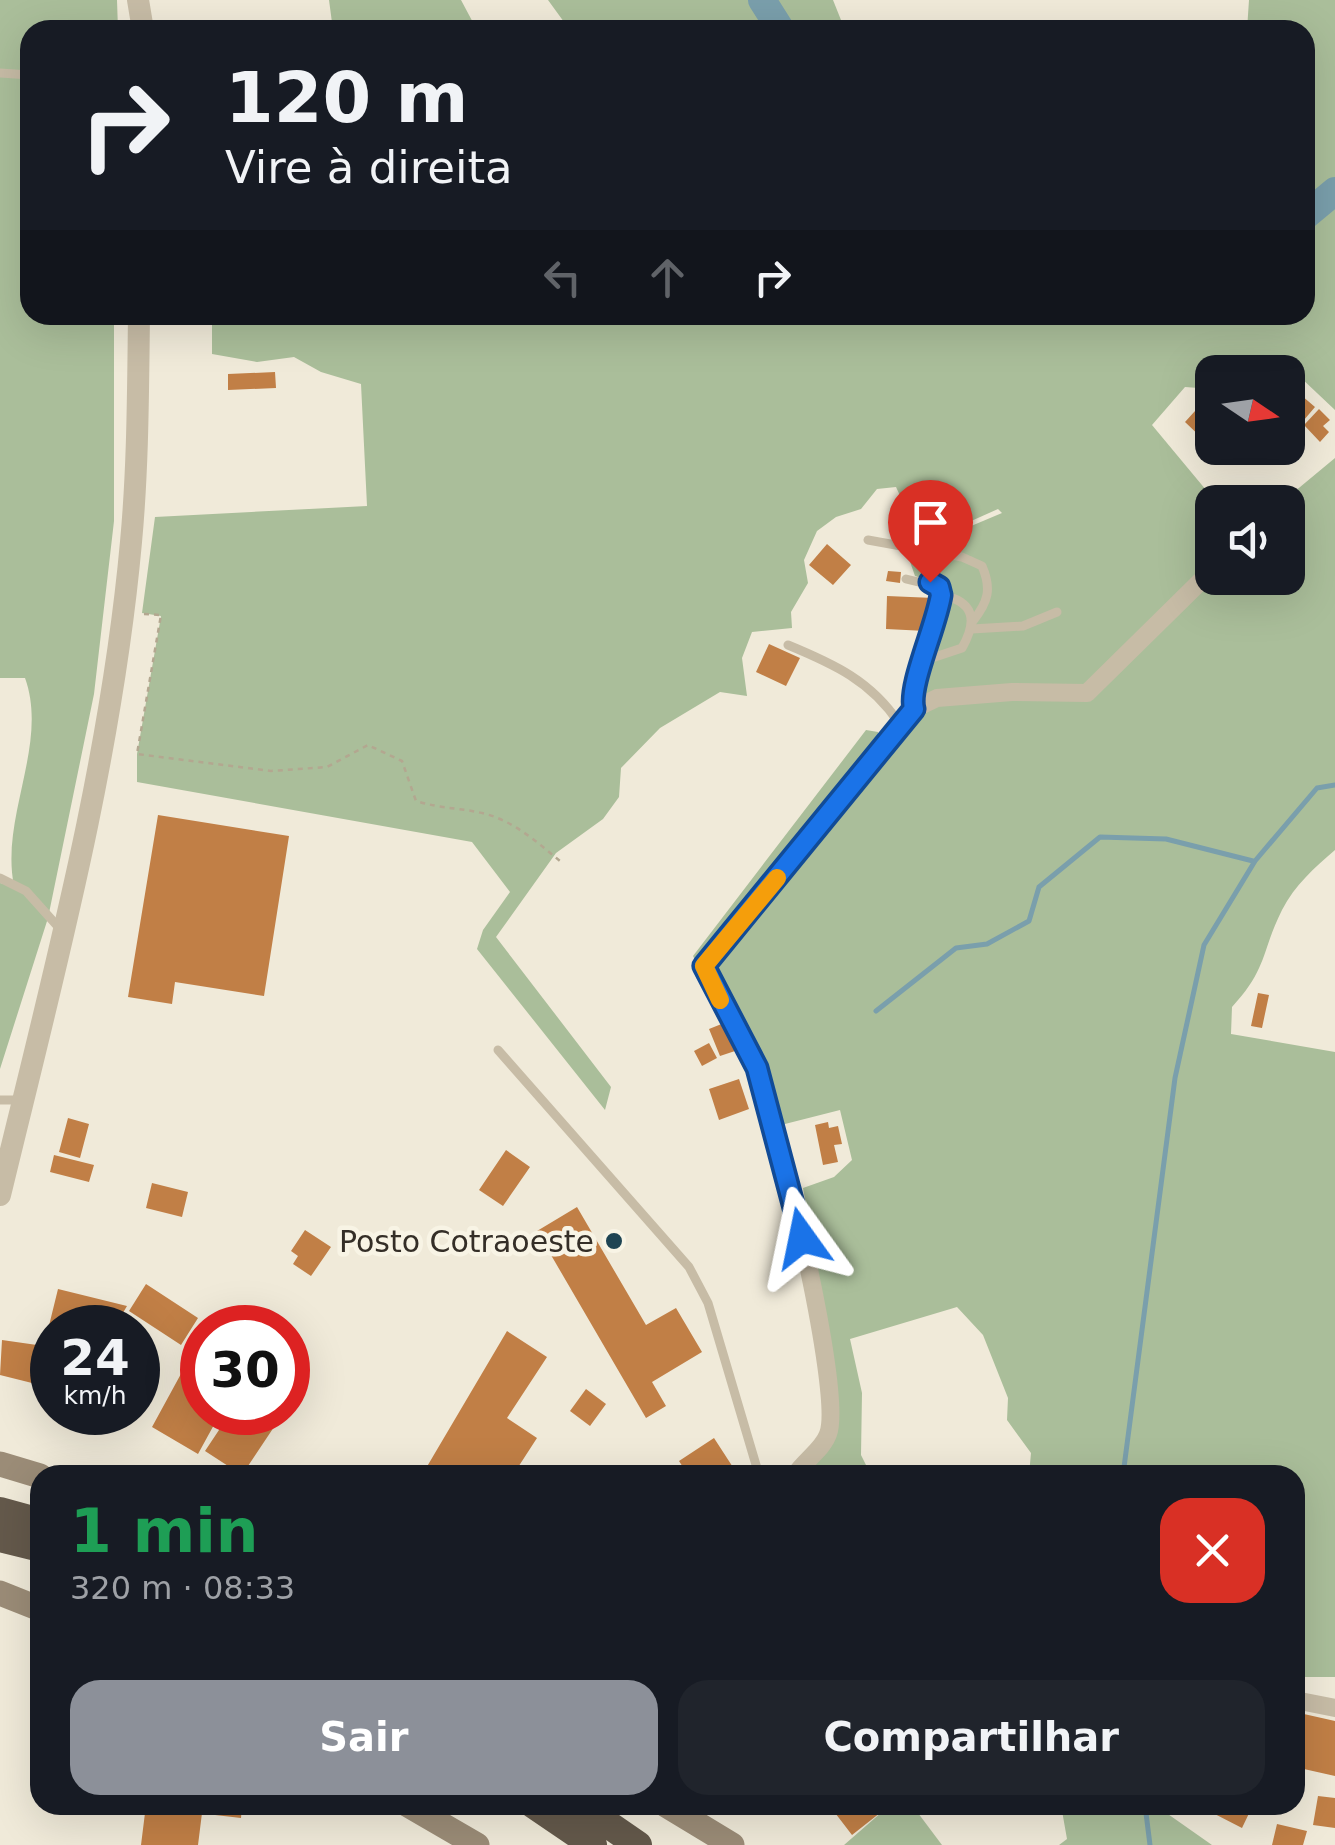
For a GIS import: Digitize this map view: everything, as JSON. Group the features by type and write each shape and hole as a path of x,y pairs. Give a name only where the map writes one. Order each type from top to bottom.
{"highway":[{"path":"0,1511 30,1519"},
{"path":"0,1538 30,1546"},
{"path":"549,1815 593,1845"},
{"path":"594,1815 638,1845"}],"main road":[{"path":"0,1464 30,1473"},
{"path":"0,1593 30,1606"},
{"path":"425,1815 477,1845"},
{"path":"682,1815 732,1845"}],"street":[{"path":"0,1194 12,1100 63,932 123,611 136,459 139,325"},
{"path":"803,1465 828,1436 831,1420 823,1349 794,1200 757,1068 704,966 899,722 914,709 937,698 1012,692 1087,693 1195,587"},
{"path":"1305,1702 1335,1708"}],"lane":[{"path":"868,540 962,557 982,566 990,583 986,605 962,648 926,660"},
{"path":"906,579 930,582 939,587 941,595 926,660 912,686 914,709"},
{"path":"941,595 961,599 973,625"},
{"path":"973,625 1024,626 1057,612"},
{"path":"788,645 841,667 882,696 899,722"},
{"path":"0,878 26,891 63,932"},
{"path":"498,1050 689,1266 708,1303 756,1465"}],"path":[{"path":"123,611 161,615 137,754 272,771 328,767 368,745 402,761 416,801 450,812 486,814 522,831 560,861"}],"green space":[{"path":"0,0 117,0 118,20 20,20 20,325 114,325 114,521 94,694 48,918 0,1069 0,883 14,886 13,834 28,755 31,703 25,678 0,678"},
{"path":"329,0 461,0 472,20 332,20"},
{"path":"548,0 833,0 841,20 563,20"},
{"path":"1249,0 1335,0 1335,410 1305,382 1305,355 1195,355 1195,388 1185,387 1152,425 1202,485 1195,485 1195,595 1305,595 1302,485 1335,458 1335,850 1312,870 1287,901 1258,970 1232,1007 1231,1034 1335,1052 1335,1677 1305,1677 1305,1465 1030,1465 1031,1453 1007,1420 1008,1398 983,1335 957,1307 850,1339 862,1393 861,1455 866,1465 809,1465 834,1433 830,1344 803,1188 834,1177 852,1160 840,1110 781,1125 693,956 866,730 878,732 879,737 928,666 942,626 941,584 915,576 907,553 1002,513 998,509 922,543 896,487 877,489 861,509 836,517 817,531 804,560 808,583 791,612 792,628 752,632 742,658 747,696 720,692 660,728 621,768 619,797 603,819 556,853 496,937 611,1087 605,1110 477,949 483,930 510,892 472,842 137,782 137,754 161,616 142,613 155,517 367,506 361,384 321,372 294,357 257,362 212,354 212,325 1315,325 1315,20 1248,20"},
{"path":"878,1815 920,1815 942,1845 844,1845"},
{"path":"1063,1815 1169,1815 1212,1845 1059,1845 1067,1839"}],"building":[{"path":"275,372 276,388 228,390 228,374"},
{"path":"1305,398 1315,407 1305,419"},
{"path":"1319,409 1330,420 1323,426 1329,432 1320,442 1305,424"},
{"path":"1195,411 1195,432 1185,422"},
{"path":"827,544 851,565 833,585 809,565"},
{"path":"888,571 901,572 900,583 886,581"},
{"path":"887,596 934,598 933,619 926,619 926,631 886,629"},
{"path":"769,644 800,658 786,686 756,672"},
{"path":"158,815 289,836 264,996 175,982 172,1004 128,997"},
{"path":"1258,993 1269,995 1262,1028 1251,1026"},
{"path":"724,1023 735,1051 720,1056 709,1029"},
{"path":"709,1043 717,1058 702,1066 694,1051"},
{"path":"739,1079 749,1109 719,1120 709,1089"},
{"path":"68,1118 89,1124 80,1158 59,1152"},
{"path":"828,1122 829,1128 838,1126 842,1144 834,1145 838,1162 823,1165 815,1125"},
{"path":"506,1150 530,1167 503,1206 479,1190"},
{"path":"54,1155 94,1165 89,1182 50,1172"},
{"path":"152,1183 188,1192 182,1217 146,1208"},
{"path":"577,1207 646,1325 676,1308 702,1352 652,1382 666,1406 646,1418 537,1231"},
{"path":"305,1230 331,1247 311,1276 293,1264 298,1256 291,1251"},
{"path":"146,1284 180,1306 180,1344 160,1331 160,1305 133,1305"},
{"path":"58,1289 123,1305 54,1305"},
{"path":"507,1331 547,1357 507,1418 537,1438 519,1465 428,1465"},
{"path":"2,1340 30,1344 30,1382 0,1375"},
{"path":"180,1376 180,1435 208,1435 198,1454 160,1432 160,1412"},
{"path":"586,1389 606,1404 590,1426 570,1411"},
{"path":"216,1435 269,1435 249,1465 227,1465 205,1451"},
{"path":"714,1438 732,1465 682,1465 679,1461"},
{"path":"1305,1714 1335,1721 1335,1776 1305,1769"},
{"path":"1318,1796 1335,1798 1335,1828 1313,1825"},
{"path":"145,1815 202,1815 198,1845 141,1845"},
{"path":"837,1815 877,1815 852,1835"},
{"path":"1217,1815 1248,1815 1242,1828"},
{"path":"1277,1824 1307,1831 1303,1845 1272,1845"}],"waterway":[{"path":"762,0 775,20"},
{"path":"1315,208 1335,191"},
{"path":"1124,1465 1175,1078 1204,945 1255,861 1317,788 1335,785"},
{"path":"876,1011 956,948 987,944 1029,921 1039,887 1100,837 1166,839 1253,861"},
{"path":"1146,1815 1150,1845"}],"slow traffic":[{"path":"720,1000 704,966 777,878"}],"place":[{"name":"Posto Cotraoeste","path":"614,1241"}],"route":[{"path":"802,1238 757,1068 704,973 704,966 899,722 914,709 912,686 926,660 941,595 939,587 930,582"}]}
